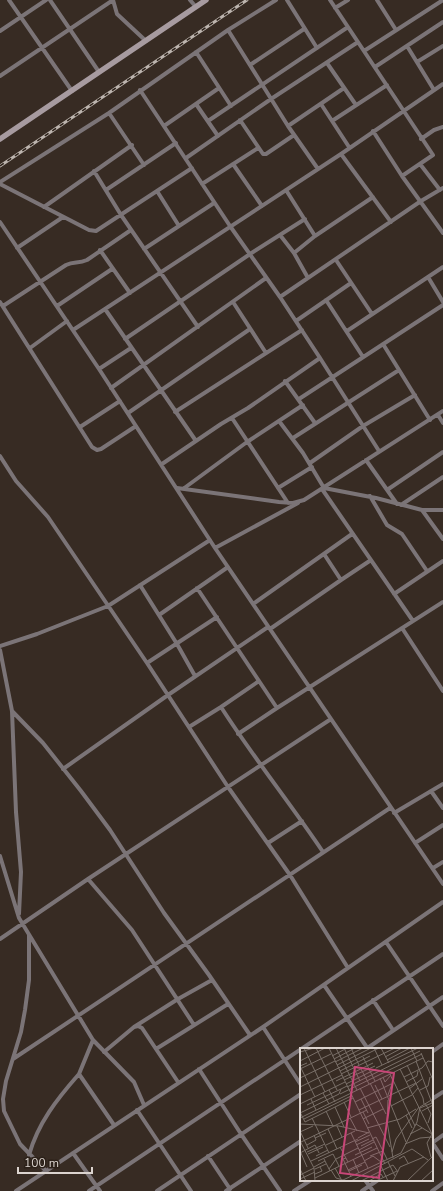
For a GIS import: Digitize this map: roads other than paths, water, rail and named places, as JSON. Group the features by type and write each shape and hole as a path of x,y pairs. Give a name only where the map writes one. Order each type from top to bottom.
{"street":[{"path":"9,0 72,91"},
{"path":"0,31 46,0"},
{"path":"50,0 99,72"},
{"path":"0,76 113,0 117,14 146,41"},
{"path":"190,0 196,7"},
{"path":"0,139 206,0"},
{"path":"192,168 96,231 90,230 63,217 0,183 109,113 228,30 276,0"},
{"path":"287,0 317,48"},
{"path":"330,0 433,155 402,176"},
{"path":"335,8 348,0"},
{"path":"377,0 396,30"},
{"path":"364,51 443,0"},
{"path":"375,67 443,22"},
{"path":"208,121 348,27"},
{"path":"250,65 304,29"},
{"path":"228,30 288,126 318,169"},
{"path":"186,158 271,99 358,42"},
{"path":"407,46 434,90"},
{"path":"417,62 443,46"},
{"path":"196,52 231,106"},
{"path":"327,63 356,105"},
{"path":"73,330 341,154 443,84"},
{"path":"332,121 387,85"},
{"path":"164,126 219,88"},
{"path":"288,126 344,88"},
{"path":"140,90 186,158 214,203 302,330 349,402 379,452"},
{"path":"196,104 218,136"},
{"path":"320,104 349,148"},
{"path":"109,113 132,145 144,165"},
{"path":"240,120 263,154 294,135"},
{"path":"421,139 434,130 443,127"},
{"path":"373,131 402,176 443,233"},
{"path":"106,190 176,143"},
{"path":"44,206 132,145"},
{"path":"202,184 258,148"},
{"path":"341,154 391,222"},
{"path":"233,164 262,206"},
{"path":"280,297 441,189 420,164"},
{"path":"94,171 121,215 198,327"},
{"path":"286,190 315,236"},
{"path":"157,191 179,226"},
{"path":"294,253 315,236 373,197"},
{"path":"144,249 214,203"},
{"path":"18,248 63,217"},
{"path":"125,338 305,219"},
{"path":"0,222 162,464 215,548 443,884"},
{"path":"3,306 66,264 80,264 131,230"},
{"path":"280,235 294,253 308,278"},
{"path":"100,250 130,293"},
{"path":"336,260 372,314"},
{"path":"347,332 443,267"},
{"path":"57,306 112,269"},
{"path":"428,277 443,302"},
{"path":"111,388 266,278"},
{"path":"296,321 351,283"},
{"path":"326,300 364,357"},
{"path":"0,302 92,447 97,450 101,449 136,426"},
{"path":"233,302 266,353"},
{"path":"299,399 443,305"},
{"path":"105,310 196,441"},
{"path":"30,348 67,321"},
{"path":"128,413 250,329"},
{"path":"175,412 302,330"},
{"path":"383,344 430,420"},
{"path":"99,370 131,348"},
{"path":"162,464 320,358"},
{"path":"293,438 399,370"},
{"path":"285,381 315,423"},
{"path":"278,488 364,426 414,395"},
{"path":"80,427 120,401"},
{"path":"183,489 247,442 303,405"},
{"path":"215,548 323,489 443,411"},
{"path":"438,415 443,423"},
{"path":"232,418 288,503"},
{"path":"279,421 293,438 311,465 323,489 352,534 414,621"},
{"path":"388,490 443,452"},
{"path":"0,456 16,480 48,517 147,663 228,787 290,875 348,968"},
{"path":"366,460 399,504"},
{"path":"399,504 443,477"},
{"path":"177,488 288,503 304,500"},
{"path":"323,489 370,496 422,510 443,510"},
{"path":"370,496 387,524 402,534 427,572"},
{"path":"422,510 443,539"},
{"path":"253,604 352,534"},
{"path":"0,646 37,634 108,606 210,540"},
{"path":"324,554 340,580"},
{"path":"63,769 195,676 371,560"},
{"path":"394,594 443,561"},
{"path":"159,615 228,567"},
{"path":"140,585 195,676"},
{"path":"198,588 277,708"},
{"path":"238,734 443,602"},
{"path":"147,663 217,617"},
{"path":"402,628 443,691"},
{"path":"0,650 12,711 16,812 21,872 19,918"},
{"path":"189,727 259,681"},
{"path":"221,707 238,734 323,852"},
{"path":"12,711 43,743 94,808 185,944 212,980 250,1036"},
{"path":"0,939 88,879 331,719"},
{"path":"394,813 443,784"},
{"path":"431,791 443,808"},
{"path":"12,1059 390,808"},
{"path":"268,843 302,821"},
{"path":"415,843 443,825"},
{"path":"0,856 19,918 93,1040 134,1082 144,1105"},
{"path":"432,868 443,862"},
{"path":"88,879 132,930 194,1025"},
{"path":"16,1191 178,1082 250,1036 443,902"},
{"path":"4,1111 3,1099 6,1081 21,1032 25,1010 29,980 29,933"},
{"path":"386,942 443,1026"},
{"path":"303,1048 443,954"},
{"path":"104,1052 134,1027 178,999 212,980"},
{"path":"324,985 347,1017 366,1048"},
{"path":"368,1048 443,997"},
{"path":"373,1000 393,1030"},
{"path":"156,1049 228,1004"},
{"path":"134,1027 138,1026 142,1028 178,1082"},
{"path":"263,1027 300,1084"},
{"path":"29,1155 41,1123 56,1100 79,1074 93,1040"},
{"path":"433,1051 443,1044"},
{"path":"89,1191 300,1050"},
{"path":"199,1069 220,1103 280,1191"},
{"path":"79,1074 114,1126"},
{"path":"433,1098 443,1092"},
{"path":"158,1191 300,1095"},
{"path":"0,1105 20,1144 46,1171"},
{"path":"136,1110 191,1191"},
{"path":"433,1142 443,1135"},
{"path":"208,1156 228,1190 300,1142"},
{"path":"433,1144 443,1159"},
{"path":"74,1153 100,1191"},
{"path":"294,1191 309,1181"},
{"path":"366,1181 373,1191"},
{"path":"362,1191 376,1181"},
{"path":"432,1191 443,1183"}],"railway":[{"path":"0,166 247,0"}]}
